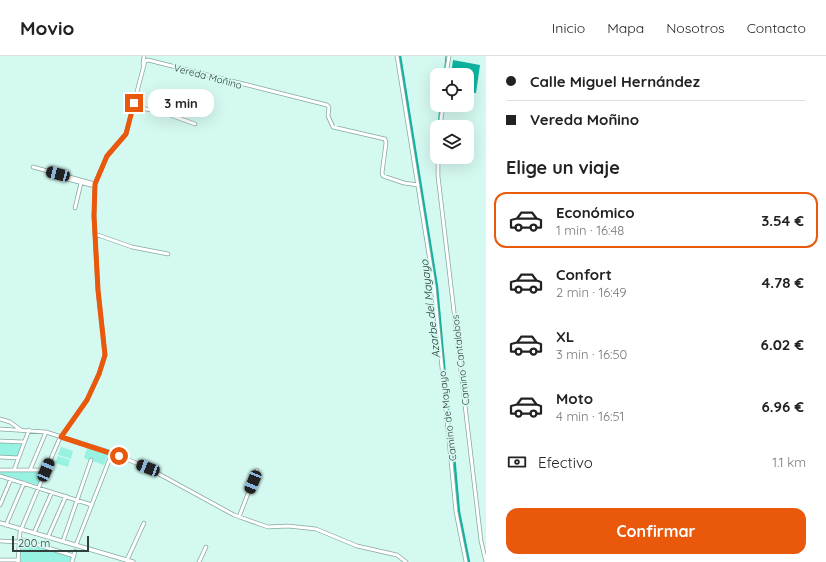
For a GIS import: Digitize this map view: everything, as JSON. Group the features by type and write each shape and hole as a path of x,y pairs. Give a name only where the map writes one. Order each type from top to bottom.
{"street":[{"path":"0,560 18,561 21,529 61,437 87,400 99,374 105,355 98,290 95,234 95,185 107,156 126,134 144,64 144,56"},
{"name":"Camino de Mayayo","path":"397,56 434,286 456,512 466,562"},
{"path":"447,68 449,56"},
{"name":"Vereda Moñino","path":"144,64 148,60 327,105 329,107 330,123 333,127 385,138 386,143 382,173 383,176 404,183 418,185"},
{"path":"133,107 159,111 195,124"},
{"name":"Camino Cantalobos","path":"438,164 438,176 481,541 486,562"},
{"path":"33,167 95,185"},
{"path":"67,179 95,185"},
{"path":"75,208 81,183"},
{"path":"95,234 132,247 168,254"},
{"path":"0,419 21,430"},
{"path":"0,429 46,432 112,453 148,468 239,517 268,527 304,526 316,529 357,546 397,555 406,562"},
{"path":"14,470 28,430"},
{"path":"30,470 46,432"},
{"path":"0,441 24,442"},
{"path":"76,545 112,453"},
{"path":"0,457 19,458"},
{"path":"63,541 79,499 91,460"},
{"path":"0,470 46,470"},
{"path":"239,517 257,470"},
{"path":"0,476 92,504"},
{"path":"0,505 11,479"},
{"path":"6,525 24,483"},
{"path":"34,533 52,492"},
{"path":"48,537 66,496"},
{"path":"0,523 133,562"},
{"path":"127,560 144,523"},
{"path":"0,541 19,540 74,556"},
{"path":"199,562 206,547"},
{"path":"72,562 75,551"}],"shaded area":[{"path":"453,60 480,65 476,93 474,93 474,68 452,68"},
{"path":"0,442 23,444 17,457 0,456"},
{"path":"61,447 73,451 71,459 58,455"},
{"path":"87,448 108,455 104,465 84,458"},
{"path":"58,456 70,460 68,467 55,463"},
{"path":"0,472 43,472 38,485 0,474"},
{"path":"24,542 72,556 72,562 21,562 21,543"}],"waterway":[{"name":"Azarbe del Mayayo","path":"400,56 437,287 459,512 469,562"},
{"path":"445,68 446,56"},
{"path":"439,112 439,120"}],"route":[{"path":"119,456 61,437 87,400 99,374 105,355 106,348 98,290 94,216 95,184 107,156 126,134 134,103"}]}
